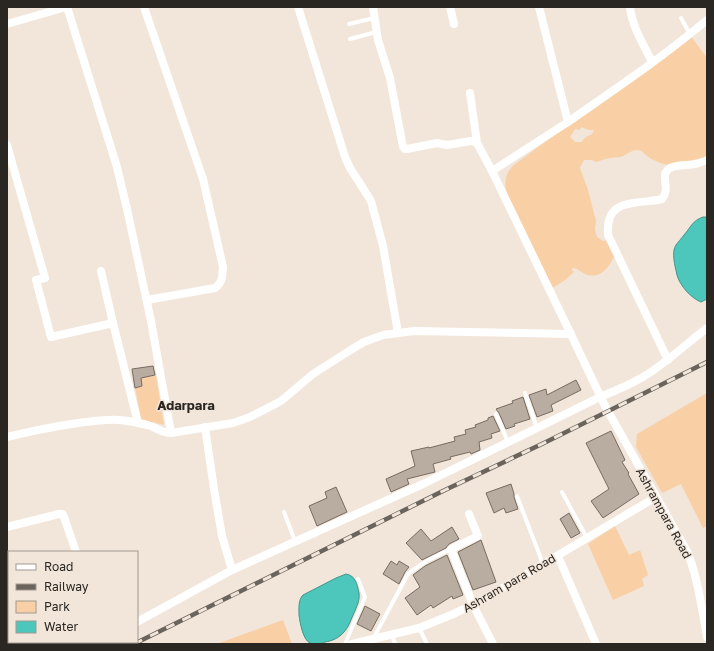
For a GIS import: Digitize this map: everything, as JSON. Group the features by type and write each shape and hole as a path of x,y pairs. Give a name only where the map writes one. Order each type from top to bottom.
{"street":[{"path":"7,24 67,7 117,167 152,321 171,433"},
{"path":"144,7 203,179 223,267 220,284 215,288 147,300"},
{"path":"298,7 345,157 350,168 371,201 383,246 398,333"},
{"path":"373,7 376,32 390,78 403,147 405,149 438,143 447,145 471,141 477,143 470,93"},
{"path":"450,7 454,24"},
{"path":"539,7 568,122"},
{"path":"630,7 634,23 652,62"},
{"path":"492,171 568,122 652,62 707,20"},
{"name":"Ashrampara Road","path":"477,143 571,334 600,397 688,553 703,596 707,637"},
{"path":"7,145 45,278 36,280 51,337 113,323"},
{"path":"668,360 608,236 608,229 614,210 619,206 662,199 665,195 666,188 665,176 670,168 696,164 707,160"},
{"path":"101,271 138,423"},
{"path":"138,621 232,570 423,484 643,377 668,360 707,328"},
{"path":"7,437 86,422 119,420 153,427 163,433 233,423 250,417 281,401 313,374 364,342 383,335 414,331 571,334"},
{"path":"205,427 222,536 232,570"},
{"name":"Ashram para Road","path":"352,644 419,628 473,605 656,497"},
{"path":"7,527 63,514 76,551"},
{"path":"469,514 478,536 451,549 473,605 493,644"},
{"path":"558,556 596,644"}],"lane":[{"path":"349,24 374,18"},
{"path":"681,18 690,34"},
{"path":"350,39 376,32"},
{"path":"526,393 537,428"},
{"path":"496,414 508,442"},
{"path":"562,492 587,538"},
{"path":"517,496 543,564"},
{"path":"284,512 295,541"},
{"path":"373,639 408,574 432,558 451,549"},
{"path":"345,644 366,597 358,579"},
{"path":"419,628 427,644"},
{"path":"392,634 395,644"}],"green space":[{"path":"690,35 707,58 707,157 699,160 668,165 662,164 637,150 619,157 607,158 596,162 592,160 584,160 580,168 588,190 596,221 595,230 597,237 603,241 608,240 615,255 607,268 600,274 585,274 574,268 571,269 574,272 569,277 551,288 507,194 506,178 514,165","holes":["581,127 594,130 592,134 581,142 575,142 570,137 575,129 580,130"]},
{"path":"156,375 164,425 153,422 142,423 135,388 142,386 141,378"},
{"path":"707,393 707,526 703,528 681,484 662,493 636,447 637,434"},
{"path":"615,526 629,555 640,550 648,575 642,579 644,586 613,600 588,544"},
{"path":"283,620 292,644 219,643"}],"water":[{"path":"707,217 707,299 701,302 690,295 678,279 674,261 674,253 676,245 692,224 696,220"},
{"path":"346,574 356,581 359,596 359,601 349,625 342,634 335,639 320,644 310,643 305,638 300,622 299,607 301,597"}],"building":[{"path":"153,366 155,375 141,378 142,386 135,388 132,369"},
{"path":"576,380 581,390 551,405 553,411 537,417 529,395 546,389 547,395"},
{"path":"523,397 530,419 514,424 515,426 506,429 496,409 513,403 512,401"},
{"path":"493,416 500,431 491,434 492,438 479,442 480,450 471,454 470,452 450,457 451,459 433,464 435,472 407,479 409,484 391,492 386,479 415,466 411,451 455,441 454,437 466,434 465,430 476,427 475,425 488,420 488,418"},
{"path":"611,431 625,460 622,462 639,494 603,518 591,501 609,489 586,443"},
{"path":"511,484 518,509 506,513 504,508 494,513 486,493"},
{"path":"336,487 347,512 317,526 309,506 327,498 325,492"},
{"path":"569,513 580,533 571,538 560,519"},
{"path":"452,527 459,539 449,544 446,548 422,560 406,543 421,529 431,541"},
{"path":"481,540 496,582 473,590 458,552"},
{"path":"447,555 463,595 453,599 452,596 433,608 431,605 417,615 405,598 420,587 413,575 425,566"},
{"path":"391,561 397,565 399,561 409,567 399,584 383,574"},
{"path":"365,606 380,614 371,631 357,624"}],"railway":[{"path":"138,642 707,362"}],"district":[{"name":"Adarpara","path":"186,405"}]}
